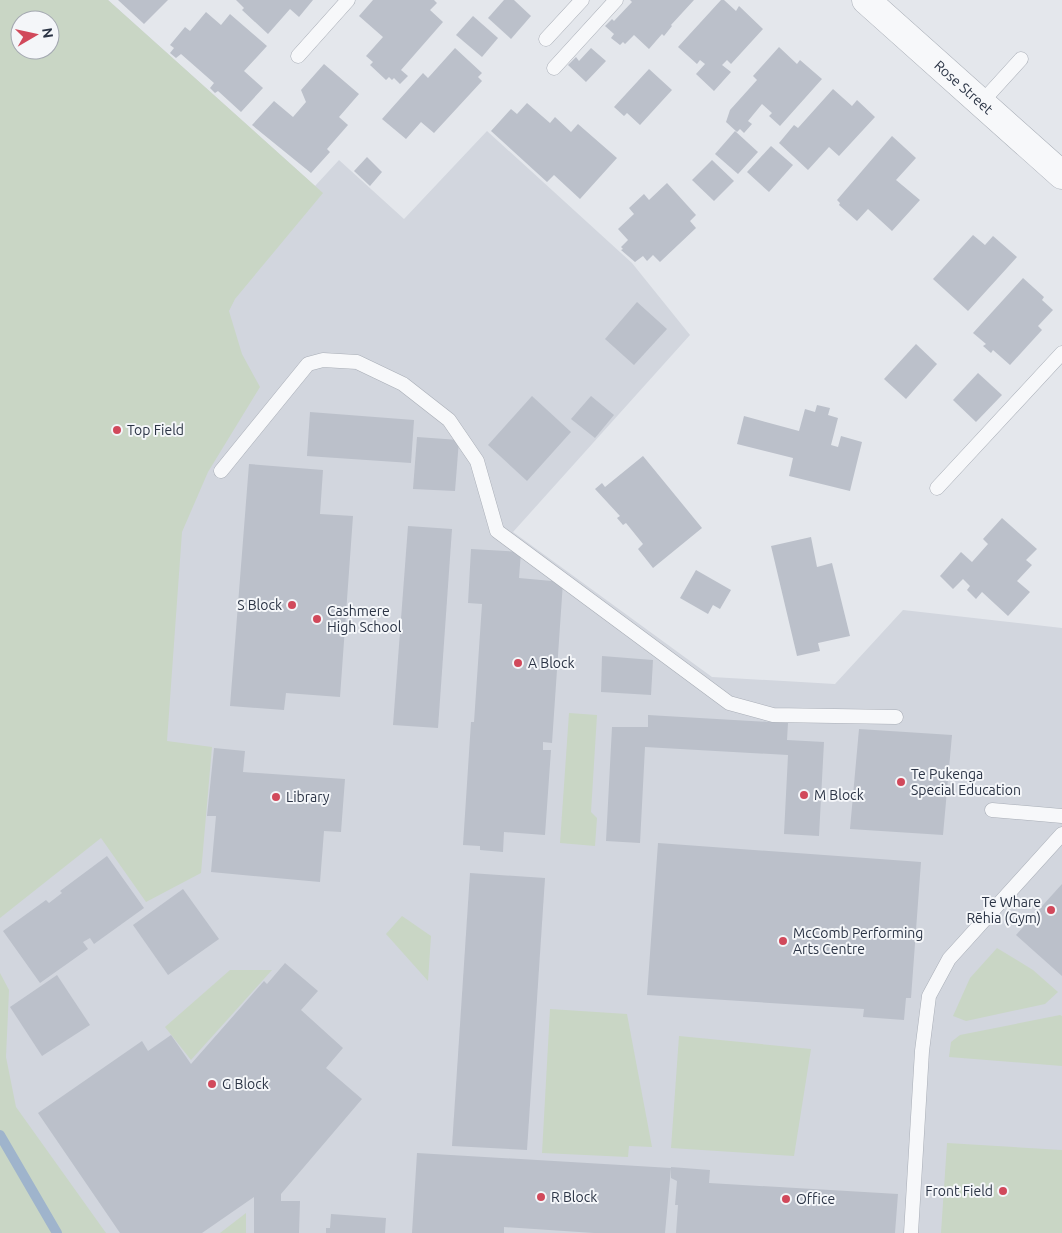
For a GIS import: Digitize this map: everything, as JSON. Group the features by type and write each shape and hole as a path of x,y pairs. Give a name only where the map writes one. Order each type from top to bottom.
{"street":[{"name":"Rose Street","path":"871,2 1062,175"}],"lane":[{"path":"298,56 348,0"},
{"path":"546,39 582,0"},
{"path":"554,68 616,0"},
{"path":"981,103 1021,59"},
{"path":"937,488 1062,353"},
{"path":"221,471 308,364 323,360 357,362 403,384 449,420 477,461 497,531 729,703 773,715 896,718"},
{"path":"992,810 1062,816"},
{"path":"911,1233 922,1050 929,996 949,959 1062,834"}],"shaded area":[{"name":"Cashmere High School","path":"0,0 108,0 315,186 339,160 404,219 487,131 632,263 690,335 513,532 712,677 835,684 903,610 1062,628 1062,1233 0,1233"}],"green space":[{"name":"Top Field","path":"0,0 108,0 323,193 235,299 229,311 242,354 260,387 208,472 182,532 167,741 212,747 201,873 146,902 101,838 0,918"},
{"path":"569,713 597,715 591,812 597,818 595,846 560,843"},
{"path":"402,916 431,936 428,981 386,934"},
{"path":"997,948 1033,970 1058,992 1045,1004 966,1021 953,1016 970,978"},
{"path":"230,970 272,970 191,1060 165,1027"},
{"path":"0,973 9,990 6,1057 16,1107 106,1233 0,1233"},
{"path":"550,1009 627,1014 652,1147 629,1146 628,1157 542,1153"},
{"path":"1062,1016 1062,1066 949,1057 951,1042 960,1035"},
{"path":"679,1036 811,1049 794,1156 671,1148"},
{"name":"Front Field","path":"947,1143 1062,1150 1062,1233 941,1233"},
{"path":"246,1213 246,1233 220,1233"}],"building":[{"path":"118,0 168,0 144,24"},
{"path":"236,0 313,0 299,17 290,9 268,34 242,10 244,8"},
{"path":"373,0 434,0 437,3 430,10 443,22 401,70 408,76 400,84 394,78 392,80 389,77 386,80 370,65 373,62 366,56 383,37 359,16"},
{"path":"504,0 514,0 531,16 511,39 488,18"},
{"path":"630,0 694,0 671,25 664,36 662,34 649,49 634,35 625,44 623,42 620,45 611,38 614,34 605,26 612,19 614,21 632,2"},
{"path":"721,0 724,0 736,11 739,6 763,29 731,64 727,60 722,65 731,72 714,91 696,74 705,64 700,60 697,64 678,47"},
{"path":"206,12 221,25 230,14 267,46 244,71 263,88 241,112 218,91 215,93 210,88 214,83 181,54 176,58 170,53 174,48 170,45 185,27 190,31"},
{"path":"473,16 498,38 482,57 456,35"},
{"path":"779,47 797,64 800,60 822,79 780,126 769,116 772,113 762,104 748,121 752,124 744,133 740,129 737,132 726,122 730,110 757,80 753,76"},
{"path":"455,48 482,73 478,77 482,81 434,133 421,122 406,139 382,119 423,73 428,78"},
{"path":"591,48 606,61 586,82 568,65 576,57 579,61"},
{"path":"324,64 359,94 339,117 348,125 327,149 330,152 311,173 252,125 274,101 293,117 306,102 301,90"},
{"path":"649,69 672,90 640,125 627,113 624,116 614,107"},
{"path":"833,89 852,106 857,100 875,117 839,156 829,147 808,170 779,143 794,125 798,128"},
{"path":"527,103 550,123 555,117 571,132 578,124 617,158 580,199 554,175 547,182 491,131 511,109 517,114"},
{"path":"735,131 758,152 738,174 715,154"},
{"path":"892,136 916,158 896,180 920,200 892,231 868,209 857,221 839,205 840,203 837,200"},
{"path":"771,146 793,165 769,192 747,172"},
{"path":"367,157 382,172 370,186 354,171"},
{"path":"712,160 734,181 714,201 692,180"},
{"path":"667,183 696,215 690,221 696,228 660,262 653,255 647,261 643,256 635,262 621,250 623,249 621,247 628,240 618,229 634,214 629,208 644,194 649,200"},
{"path":"973,235 985,245 993,236 1017,257 968,311 933,279"},
{"path":"1023,278 1044,297 1042,300 1053,310 1038,326 1042,330 1010,365 993,350 991,353 983,346 986,344 973,333"},
{"path":"637,302 667,329 634,365 605,339"},
{"path":"916,344 937,364 906,399 884,379"},
{"path":"978,373 1002,395 976,422 953,400"},
{"path":"532,396 571,432 527,481 488,445"},
{"path":"591,396 614,415 595,438 571,419"},
{"path":"817,405 830,408 828,415 838,418 831,445 838,447 841,436 862,442 850,491 789,476 793,458 737,444 744,416 799,431 805,409 815,412"},
{"path":"310,412 414,420 411,463 307,456"},
{"path":"417,437 459,440 455,491 413,489"},
{"path":"643,456 702,528 653,568 638,549 643,544 626,523 623,525 617,518 620,516 595,489 602,483 605,487"},
{"name":"S Block","path":"249,464 323,470 320,514 353,516 340,697 286,693 284,710 230,706"},
{"path":"1002,518 1037,549 1026,560 1032,565 1017,581 1030,592 1008,616 982,592 976,599 967,590 970,586 963,579 953,589 940,576 961,552 972,562 988,544 983,539"},
{"path":"408,526 452,529 438,728 393,725"},
{"path":"811,537 817,567 832,563 850,636 818,643 820,651 797,656 771,546"},
{"name":"A Block","path":"471,549 521,552 519,578 563,582 552,743 543,742 543,750 551,750 545,835 504,832 503,852 480,850 480,846 463,845 471,722 474,722 482,604 468,603"},
{"path":"696,570 731,590 720,609 713,605 708,614 680,598"},
{"path":"602,656 653,660 651,695 601,692"},
{"name":"M Block","path":"648,715 788,723 787,740 824,742 819,836 784,834 788,755 645,747 640,843 606,841 612,727 648,727"},
{"name":"Te Pukenga Special Education","path":"859,729 952,735 943,835 850,829"},
{"name":"Library","path":"214,748 245,751 243,772 345,779 341,832 324,831 320,882 211,872 216,816 207,816"},
{"name":"McComb Performing Arts Centre","path":"658,843 921,862 911,998 906,998 904,1020 863,1017 864,1009 647,995"},
{"path":"107,856 144,908 94,944 90,938 83,942 88,949 40,983 3,931 46,900 49,903 62,893 60,891"},
{"path":"470,873 545,878 527,1150 452,1146"},
{"name":"Te Whare Rēhia (Gym)","path":"1062,884 1062,976 1016,935"},
{"path":"183,889 219,939 168,975 133,925"},
{"name":"G Block","path":"285,963 318,991 301,1010 343,1048 326,1068 362,1099 281,1194 281,1201 300,1201 299,1233 254,1233 254,1197 202,1233 120,1233 38,1113 142,1041 148,1051 171,1035 191,1064 264,981 267,984"},
{"path":"57,975 90,1025 42,1056 10,1007"},
{"name":"R Block","path":"417,1153 671,1168 665,1233 594,1233 504,1227 504,1233 412,1233"},
{"name":"Office","path":"671,1167 710,1170 709,1183 898,1194 895,1233 676,1233 678,1205 675,1205 677,1181 671,1178"},
{"path":"331,1214 386,1218 385,1233 326,1233 326,1228 330,1228"}],"waterway":[{"path":"0,1135 57,1233"}],"place":[{"name":"Top Field","path":"117,430"},
{"name":"S Block","path":"292,605"},
{"name":"Cashmere High School","path":"317,619"},
{"name":"A Block","path":"518,663"},
{"name":"Te Pukenga Special Education","path":"901,782"},
{"name":"M Block","path":"804,795"},
{"name":"Library","path":"276,797"},
{"name":"Te Whare Rēhia (Gym)","path":"1051,910"},
{"name":"McComb Performing Arts Centre","path":"783,941"},
{"name":"G Block","path":"212,1084"},
{"name":"Front Field","path":"1003,1191"},
{"name":"R Block","path":"541,1197"},
{"name":"Office","path":"786,1199"}]}
